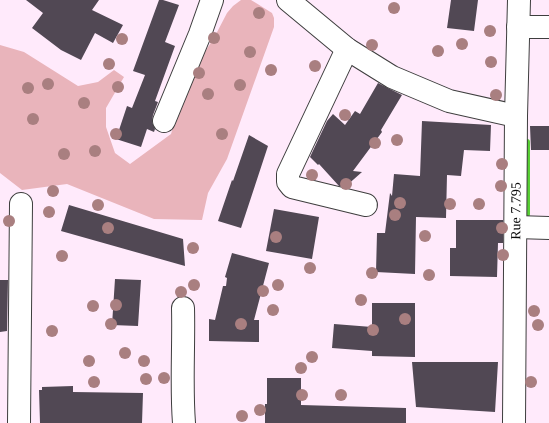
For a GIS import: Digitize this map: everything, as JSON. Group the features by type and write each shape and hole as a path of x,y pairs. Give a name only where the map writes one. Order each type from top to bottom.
{"street":[{"path":"164,121 200,34 212,0"},
{"path":"288,0 347,49 392,77 449,101 516,116"},
{"name":"Rue 7.795","path":"514,423 516,116 519,0"},
{"path":"518,27 549,27"},
{"path":"347,49 288,174 288,182 292,187 366,205"},
{"path":"19,423 21,204"},
{"path":"516,227 549,228"},
{"path":"183,308 184,350 182,404 184,423"}],"shaded area":[{"path":"241,0 251,0 272,13 274,18 274,27 227,159 208,193 202,220 154,219 67,184 22,190 0,173 0,45 24,52 78,86 98,82 114,70 124,77 106,108 106,127 115,153 130,164 171,134 188,77 214,38 227,13"}],"building":[{"path":"26,0 99,0 92,10 123,25 113,43 95,33 81,60 61,50 32,28 43,13"},
{"path":"159,0 179,5 165,42 175,46 155,101 158,102 152,122 155,129 154,132 147,129 141,147 116,139 127,106 132,108 145,75 133,71"},
{"path":"451,0 478,0 474,31 447,28"},
{"path":"378,83 402,95 381,130 382,132 353,171 362,172 345,187 339,186 319,164 318,165 310,157 327,121 333,114 345,125 355,111 360,114"},
{"path":"422,121 491,125 490,151 464,150 461,176 447,175 446,218 416,217 415,274 376,272 377,233 385,233 390,193 392,196 394,174 420,176"},
{"path":"530,126 549,126 549,150 531,150"},
{"path":"249,135 268,146 241,228 218,221"},
{"path":"69,205 183,239 185,266 61,231"},
{"path":"274,209 319,217 312,259 266,251"},
{"path":"456,220 503,220 503,243 498,243 497,277 450,276 450,248 456,248"},
{"path":"232,253 269,263 254,320 259,320 259,342 209,341 209,319 215,320 223,286 226,286 227,278 225,277"},
{"path":"115,279 141,280 138,326 112,325"},
{"path":"0,280 8,280 7,331 0,332"},
{"path":"372,303 415,303 415,357 372,356 372,351 332,348 334,324 372,327"},
{"path":"412,362 498,362 495,412 416,407"},
{"path":"267,378 301,378 301,405 406,408 406,423 265,423"},
{"path":"73,386 73,392 143,393 142,423 40,423 39,390 42,390 42,387"}],"waterway":[{"path":"527,142 527,214"}]}
